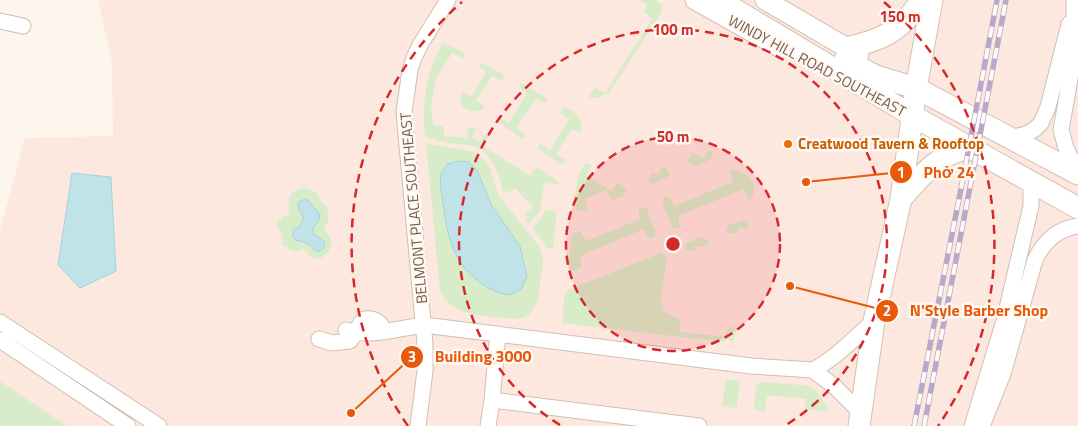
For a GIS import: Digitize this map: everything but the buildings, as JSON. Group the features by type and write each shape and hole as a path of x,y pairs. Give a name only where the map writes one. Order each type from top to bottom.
{"main road":[{"name":"WINDY HILL ROAD SOUTHEAST","path":"719,0 913,116 1078,208"},
{"name":"WINDY HILL ROAD SOUTHEAST","path":"742,0 817,46 868,72 916,88 1078,173"},
{"path":"846,48 882,38 896,30 913,14 921,0"},
{"path":"860,420 874,321 901,199 916,88 932,0"},
{"path":"901,199 932,164 952,152 970,148"}],"street":[{"name":"BELMONT PLACE SOUTHEAST","path":"418,426 425,361 424,325 404,112 410,70 414,58 420,44 448,0"},
{"name":"WINDY HILL ROAD SOUTHEAST","path":"696,0 867,95 913,116"},
{"name":"WINDY HILL ROAD SOUTHEAST","path":"765,0 916,88"},
{"path":"1009,138 1026,134 1035,129 1045,115 1074,6"},
{"path":"1074,6 1073,64 1061,130 1066,148 1078,173"},
{"path":"0,21 23,26"},
{"path":"972,426 1004,321 1031,206 1031,189 1026,179"},
{"path":"982,426 1003,374 1035,260 1044,244 1060,232 1078,226"},
{"path":"319,339 332,342 350,341 351,331 364,319 368,319 376,320 380,323 384,332 424,325 751,366 812,370 829,361 874,321"},
{"path":"0,322 159,426"},
{"path":"488,426 498,334"},
{"path":"0,340 128,426"},
{"path":"812,370 834,386 860,420"},
{"path":"492,400 585,419 699,426"}],"shaded area":[{"path":"98,0 1078,0 1078,426 0,426 0,230 25,138 113,136 112,62"}],"green space":[{"path":"639,0 654,0 663,5 660,15 610,92 599,98 590,98 589,96 595,88 605,93 652,19 644,12 647,5"},
{"path":"442,43 462,51 465,55 463,58 452,53 436,79 431,107 433,125 443,126 444,136 466,138 469,127 477,129 472,137 480,142 485,134 488,135 483,146 530,176 535,169 539,168 559,182 557,184 544,183 540,210 529,224 525,220 528,217 525,214 533,207 515,188 509,194 506,190 503,193 495,166 482,150 473,146 448,143 425,136 424,111 426,88 432,66"},
{"path":"479,63 503,74 505,78 500,81 492,76 476,100 484,106 483,110 468,110 461,104 461,93 463,92 471,97 486,72 479,67"},
{"path":"520,84 548,99 545,103 536,99 516,128 525,134 525,137 521,138 497,121 499,117 509,123 527,93 519,87"},
{"path":"563,107 575,113 580,120 581,129 580,133 572,129 556,154 565,160 565,163 561,164 539,149 538,146 541,144 550,150 569,120 560,113"},
{"path":"426,143 474,152 482,157 490,168 498,195 539,246 543,257 543,264 538,301 530,314 516,319 473,314 454,307 440,291"},
{"path":"709,150 712,151 713,158 696,166 689,163 688,159 693,152 703,159"},
{"path":"586,163 592,165 586,175 611,191 619,183 626,188 626,191 622,197 614,200 612,200 606,190 585,199 588,210 578,212 575,202 576,187 580,172"},
{"path":"663,166 669,171 669,176 653,184 647,182 652,172 657,175"},
{"path":"732,170 742,172 750,178 754,187 752,198 748,200 744,189 678,216 680,227 674,229 672,227 662,203 664,197 670,198 674,206 733,182 730,173"},
{"path":"303,188 315,192 321,202 328,207 329,219 324,230 330,237 331,247 325,256 318,259 310,256 304,248 300,251 290,251 288,247 283,246 282,234 278,229 277,223 284,216 289,215 291,194"},
{"path":"643,207 647,209 656,234 653,238 649,239 644,229 580,256 582,267 574,271 569,269 568,263 572,234 581,231 586,241 640,219 638,208"},
{"path":"546,210 557,213 553,249 546,248 533,229"},
{"path":"743,220 748,224 748,229 738,228 737,234 726,232 729,225"},
{"path":"701,237 708,240 707,247 696,246 695,252 685,250 686,243"},
{"path":"661,253 667,258 661,299 664,311 680,320 680,332 725,337 727,329 731,326 736,331 733,343 727,339 724,342 562,323 564,297 568,290"},
{"path":"726,379 739,381 740,384 737,406 735,408 722,406"},
{"path":"0,381 67,426 0,426"},
{"path":"759,382 810,387 822,398 828,412 805,409 806,399 767,395 765,412 757,410 754,407 756,387"}],"water":[{"path":"459,161 469,162 477,170 492,206 520,246 527,276 521,290 508,295 496,292 480,283 464,268 453,249 447,229 440,185 441,173 447,164"},
{"path":"72,173 111,177 116,271 80,288 58,265"},
{"path":"305,199 320,215 313,228 314,234 324,241 323,249 318,252 308,244 293,237 293,231 301,225 303,219 298,204"}],"railway":[{"path":"914,426 997,0"},
{"path":"924,426 1006,0"}],"place":[{"name":"Creatwood Tavern & Rooftop","path":"788,144"},
{"name":"Phở 24","path":"806,182"},
{"name":"N'Style Barber Shop","path":"790,286"},
{"name":"Building 3000","path":"351,413"}]}
